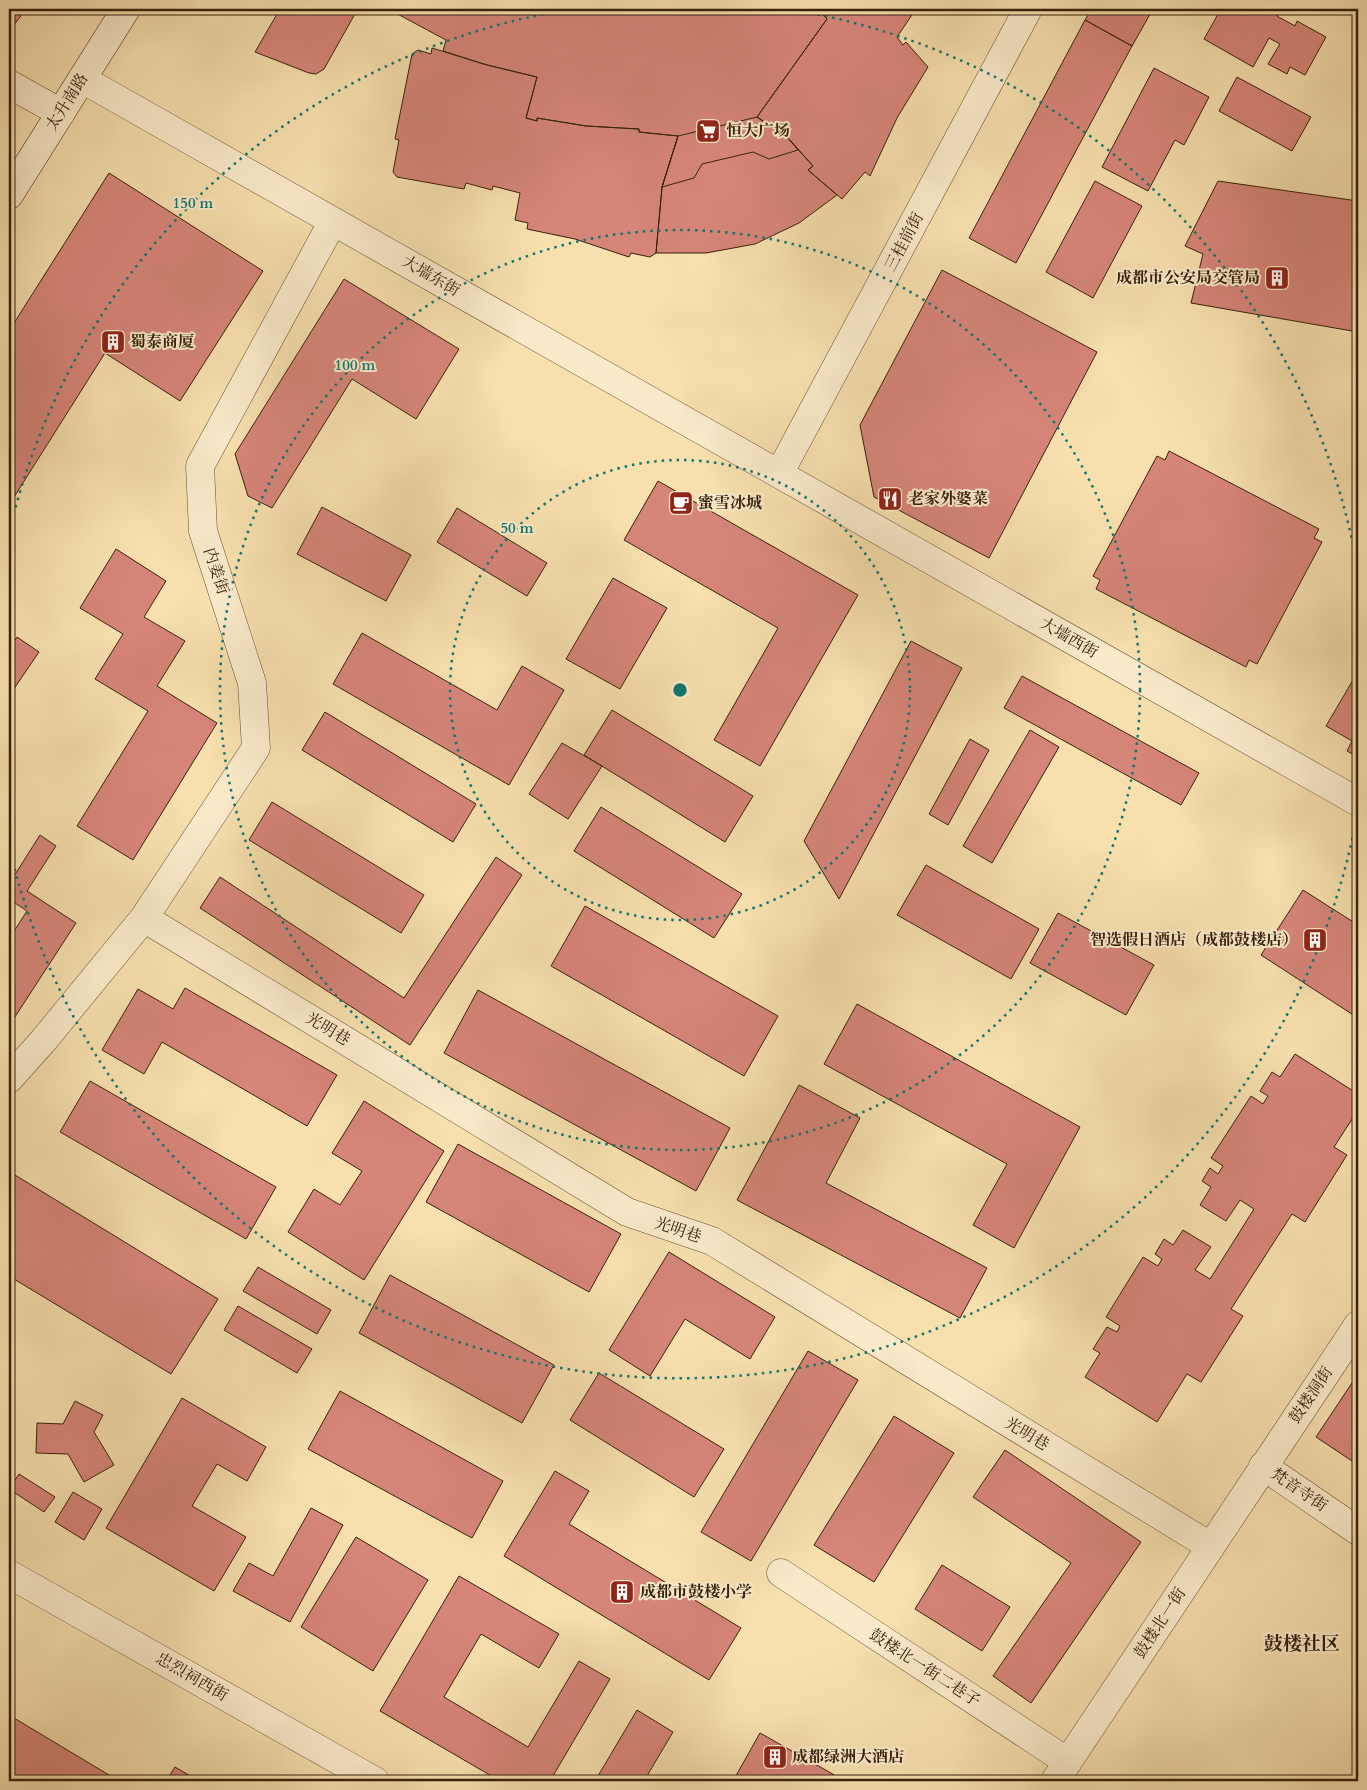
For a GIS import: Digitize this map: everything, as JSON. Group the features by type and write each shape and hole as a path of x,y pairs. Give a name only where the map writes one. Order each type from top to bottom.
{"street":[{"name":"太升南路","path":"9,196 126,9"},
{"name":"三桂前街","path":"779,474 1028,9"},
{"name":"大墙东街","path":"82,79 779,474"},
{"path":"9,84 61,113"},
{"name":"内姜街","path":"9,1079 43,1041 144,918 256,748 252,683 203,531 200,466 333,221"},
{"name":"大墙西街","path":"779,474 1358,802"},
{"name":"光明巷","path":"144,918 627,1212 712,1241 1210,1546"},
{"name":"鼓楼洞街","path":"1264,1466 1358,1325"},
{"name":"鼓楼北一街","path":"1062,1772 1264,1466"},
{"name":"梵音寺街","path":"1264,1466 1358,1531"},
{"name":"鼓楼北一街二巷子","path":"781,1573 1062,1772"},
{"name":"忠烈祠西街","path":"9,1574 375,1781"}],"building":[{"path":"9,9 26,9 14,25 9,22"},
{"path":"280,9 367,9 356,12 324,69 316,74 255,52"},
{"name":"恒大广场","path":"375,9 818,9 827,19 757,117 788,138 813,166 808,170 837,195 799,223 755,244 706,253 656,253 662,187 678,136 639,132 639,129 586,126 537,118 537,121 526,118 537,77 487,65 443,51 446,40 390,10"},
{"path":"818,9 916,9 897,37 903,45 906,42 928,67 897,118 870,176 865,172 842,199 808,170 813,166 788,138 757,117 827,19"},
{"path":"1092,9 1153,9 1132,46 1085,20"},
{"path":"1221,9 1281,9 1277,16 1295,26 1297,21 1326,37 1305,75 1290,67 1287,74 1268,64 1280,44 1269,38 1253,67 1204,39"},
{"path":"1085,20 1132,46 1016,263 969,238"},
{"path":"432,48 487,65 537,77 526,118 537,121 537,118 586,126 639,129 639,132 678,136 662,187 656,253 650,257 631,253 629,257 575,239 527,229 528,223 515,220 520,193 493,186 492,190 466,183 464,189 397,177 393,172 399,140 395,139 412,54 418,50 431,54"},
{"path":"1154,68 1209,97 1184,145 1175,140 1148,191 1102,167"},
{"path":"1237,77 1311,117 1292,151 1219,111"},
{"path":"757,117 788,138 798,150 769,159 753,152 702,164 694,178 662,187 678,136"},
{"name":"蜀泰商厦","path":"109,173 263,271 180,401 105,353 9,505 9,331"},
{"path":"1095,181 1142,206 1093,298 1046,272"},
{"name":"成都市公安局交管局","path":"1218,181 1358,201 1358,332 1191,303 1203,254 1185,246"},
{"path":"942,270 1097,352 989,558 874,497 860,425"},
{"path":"344,279 459,349 416,419 352,379 272,508 248,496 235,454"},
{"path":"1169,451 1319,529 1314,538 1322,542 1257,664 1249,660 1246,667 1096,589 1100,580 1093,576 1157,456 1165,460"},
{"path":"658,481 858,595 760,766 714,740 778,628 624,540"},
{"path":"322,507 411,555 386,601 297,554"},
{"path":"457,508 547,563 527,596 437,542"},
{"path":"116,549 166,581 144,617 185,641 157,686 217,723 133,860 77,826 148,711 95,679 123,634 80,608"},
{"path":"613,578 667,608 620,689 566,659"},
{"path":"362,633 497,710 522,666 564,690 509,785 333,684"},
{"path":"17,637 39,652 9,696 9,650"},
{"path":"911,641 962,668 839,899 804,841"},
{"path":"1022,676 1199,773 1181,805 1004,708"},
{"path":"1353,680 1358,683 1358,757 1347,751 1352,741 1326,726"},
{"path":"612,710 753,796 725,842 584,755"},
{"path":"325,712 476,804 453,842 302,750"},
{"path":"1030,730 1059,747 992,863 963,846"},
{"path":"970,739 989,750 948,825 929,814"},
{"path":"562,743 602,766 568,819 529,794"},
{"path":"272,802 424,895 401,933 249,840"},
{"path":"601,807 742,894 714,938 574,851"},
{"path":"40,835 56,846 27,891 76,923 9,1026 9,939 27,911 9,899 9,884"},
{"path":"496,857 522,875 410,1045 200,908 220,877 404,998"},
{"path":"926,865 1039,929 1011,979 897,915"},
{"name":"智选假日酒店（成都鼓楼店）","path":"1303,890 1358,925 1358,1018 1261,955"},
{"path":"585,906 778,1016 744,1076 551,966"},
{"path":"1058,913 1154,965 1126,1015 1030,963"},
{"path":"185,988 337,1075 307,1126 162,1042 144,1074 102,1050 138,989 173,1009"},
{"path":"478,990 730,1128 696,1191 444,1053"},
{"path":"857,1004 1080,1127 1014,1248 973,1225 1007,1164 824,1064"},
{"path":"1295,1054 1358,1094 1358,1110 1334,1147 1347,1155 1305,1222 1292,1214 1231,1309 1243,1316 1201,1382 1187,1374 1157,1422 1085,1377 1100,1353 1093,1349 1107,1327 1117,1332 1120,1326 1106,1317 1143,1257 1158,1266 1162,1259 1155,1254 1164,1239 1173,1245 1183,1230 1211,1247 1195,1270 1210,1279 1254,1209 1240,1200 1226,1221 1200,1205 1211,1187 1202,1181 1210,1168 1218,1174 1223,1166 1211,1158 1251,1096 1263,1104 1268,1096 1260,1091 1272,1072 1280,1077"},
{"path":"90,1081 276,1187 246,1239 60,1132"},
{"path":"799,1085 860,1118 826,1183 987,1268 960,1318 737,1200"},
{"path":"364,1101 444,1151 364,1280 288,1232 314,1189 340,1205 362,1171 332,1153"},
{"path":"458,1144 621,1234 589,1292 426,1202"},
{"path":"10,1172 218,1299 171,1374 9,1276"},
{"path":"669,1252 775,1317 750,1359 685,1319 650,1376 609,1350"},
{"path":"258,1267 331,1310 317,1334 243,1291"},
{"path":"390,1275 554,1365 522,1423 359,1333"},
{"path":"238,1306 312,1349 297,1373 224,1330"},
{"path":"808,1351 858,1380 751,1561 701,1532"},
{"path":"599,1373 724,1449 694,1497 570,1420"},
{"path":"1358,1374 1358,1465 1316,1437"},
{"path":"340,1391 503,1481 472,1538 308,1449"},
{"path":"182,1398 266,1447 247,1481 217,1464 192,1506 246,1537 214,1591 106,1528"},
{"path":"75,1401 103,1415 94,1432 114,1465 84,1482 68,1454 36,1453 37,1423 63,1424"},
{"path":"894,1416 954,1453 874,1582 814,1545"},
{"path":"1005,1450 1141,1542 1031,1703 993,1676 1071,1563 973,1497"},
{"name":"成都市鼓楼小学","path":"555,1471 589,1491 569,1524 741,1628 709,1680 504,1556"},
{"path":"19,1474 55,1497 44,1512 9,1489"},
{"path":"73,1492 102,1509 84,1540 55,1522"},
{"path":"311,1508 343,1525 290,1622 233,1591 249,1563 273,1576"},
{"path":"356,1537 428,1580 373,1671 301,1627"},
{"path":"942,1565 1010,1607 982,1651 915,1609"},
{"path":"459,1576 559,1634 539,1668 481,1634 444,1697 528,1747 579,1661 610,1679 550,1781 500,1781 380,1711"},
{"path":"637,1710 673,1732 644,1781 595,1781"},
{"path":"9,1715 119,1781 16,1781 18,1778 9,1773"},
{"name":"成都绿洲大酒店","path":"760,1733 845,1781 733,1781"},
{"path":"175,1767 199,1781 166,1781"}],"place":[{"name":"恒大广场","path":"708,131"},
{"name":"成都市公安局交管局","path":"1277,278"},
{"name":"蜀泰商厦","path":"113,342"},
{"name":"老家外婆菜","path":"890,499"},
{"name":"蜜雪冰城","path":"681,503"},
{"name":"智选假日酒店（成都鼓楼店）","path":"1315,940"},
{"name":"成都市鼓楼小学","path":"622,1592"},
{"name":"成都绿洲大酒店","path":"775,1757"}],"district":[{"name":"鼓楼社区","path":"1302,1644"}]}
